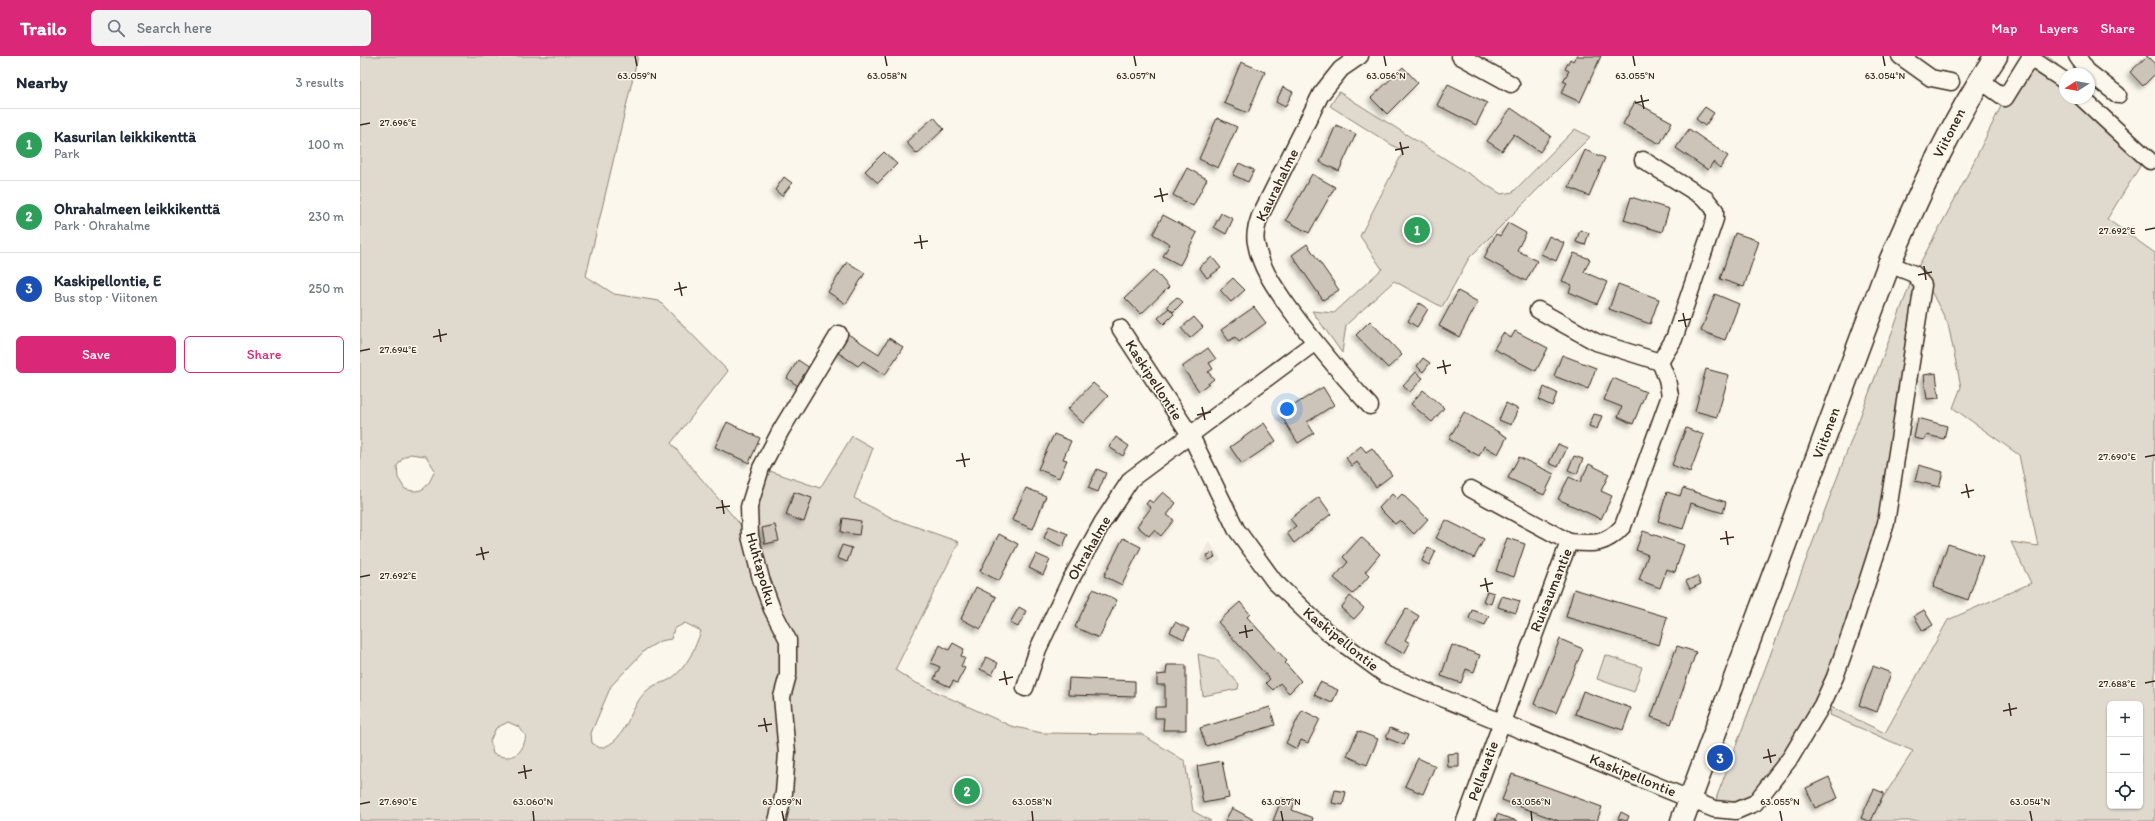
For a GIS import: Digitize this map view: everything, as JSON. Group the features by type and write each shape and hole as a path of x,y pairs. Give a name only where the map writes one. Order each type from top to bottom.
{"main road":[{"name":"Viitonen","path":"1682,821 1889,264 1923,184 1964,104 1996,56"}],"street":[{"name":"Kaurahalme","path":"1360,56 1341,69 1321,94 1256,226 1255,242 1260,260 1269,278 1314,344 1370,406"},
{"path":"1460,56 1511,84"},
{"path":"1900,56 1931,78 1951,82"},
{"path":"2077,56 2087,71 2118,95"},
{"path":"1980,80 2004,98 2030,57 2059,77"},
{"path":"2088,104 2150,161"},
{"path":"1538,310 1596,342 1660,362 1674,339 1713,229 1715,210 1706,199 1644,160"},
{"name":"Kaskipellontie","path":"1120,328 1191,436 1236,528 1244,540 1274,581 1326,631 1386,675 1690,798 1717,815 1736,811 1756,803 1791,757 1822,705 1835,677 1853,626 1886,523 1923,285 1920,279 1914,274 1889,264"},
{"name":"Huhtapolku","path":"777,821 784,793 787,753 782,697 788,675 788,640 772,609 761,579 750,536 748,506 761,468 781,430 838,334"},
{"path":"1191,436 1314,344"},
{"name":"Ruisaumantie","path":"1501,721 1569,542 1594,544 1614,536 1623,526 1670,396 1667,379 1660,362"},
{"name":"Ohrahalme","path":"1025,688 1038,649 1070,581 1102,523 1131,479 1150,463 1191,436"},
{"path":"1471,489 1569,542"},
{"name":"Pellavatie","path":"1465,821 1501,721"}],"shaded area":[{"path":"360,56 638,56 586,276 614,294 659,301 728,371 671,443 749,535 761,468 820,488 852,436 873,448 854,498 894,519 959,542 895,670 912,681 1011,726 1042,733 1141,734 1185,761 1193,811 1211,821 360,821","holes":["410,454 426,456 435,470 427,485 421,490 417,491 405,489 398,478 397,466 403,458","685,623 701,631 687,662 672,678 652,686 643,695 637,703 623,731 610,744 600,748 592,743 591,733 611,686 645,650 660,641 671,639 674,629","508,722 519,727 526,736 519,752 511,757 493,754 490,741 496,728"]},
{"path":"2039,56 2048,56 2061,68 2059,68 2059,104 2095,103 2149,152 2107,219 2155,253 2155,821 1868,821 1913,751 1830,715 1831,707 1885,733 1948,620 2031,583 2011,542 2038,546 2019,455 1953,408 1961,387 1948,324 1932,293 1923,285 1886,523 1835,677 1755,803 1714,809 1717,796 1914,274 1962,186 2005,98"},
{"path":"1339,92 1501,194 1513,192 1575,129 1590,137 1469,258 1442,307 1394,281 1346,325 1342,353 1312,311 1334,313 1382,269 1360,236 1403,152 1330,106"},
{"path":"1209,542 1221,559 1212,566 1199,560"},
{"path":"1198,654 1216,659 1239,684 1238,689 1203,696"},
{"path":"1605,655 1642,667 1634,692 1597,679"}],"building":[{"path":"1576,56 1601,56 1580,102 1561,93 1567,83 1563,81 1569,71 1565,69 1570,59 1573,61"},
{"path":"2147,56 2155,64 2155,74 2143,86 2130,72"},
{"path":"1241,62 1265,72 1248,113 1224,103"},
{"path":"1403,67 1418,83 1387,114 1371,98"},
{"path":"1448,84 1487,103 1476,125 1437,105"},
{"path":"1283,87 1293,92 1285,107 1276,102"},
{"path":"1635,102 1672,122 1660,144 1623,124"},
{"path":"1705,107 1714,113 1705,126 1696,119"},
{"path":"1511,108 1551,136 1540,152 1514,134 1502,151 1487,141"},
{"path":"934,117 944,129 917,154 906,142"},
{"path":"1217,118 1237,127 1218,168 1199,159"},
{"path":"1336,125 1356,134 1339,171 1320,162"},
{"path":"1689,129 1728,156 1720,168 1713,162 1708,170 1676,148"},
{"path":"1585,150 1605,158 1589,196 1569,187"},
{"path":"884,152 897,164 878,183 865,171"},
{"path":"1239,163 1254,170 1248,182 1233,175"},
{"path":"1187,168 1207,179 1193,206 1173,195"},
{"path":"1312,174 1335,187 1309,233 1286,220"},
{"path":"784,177 792,183 782,196 775,190"},
{"path":"1631,197 1669,209 1662,232 1624,220"},
{"path":"1221,213 1233,219 1226,234 1214,227"},
{"path":"1163,215 1197,233 1180,265 1163,256 1170,244 1153,234"},
{"path":"1508,223 1526,233 1517,250 1537,261 1526,281 1484,258 1496,234 1500,236"},
{"path":"1580,230 1589,233 1585,245 1576,242"},
{"path":"1735,233 1759,241 1744,287 1720,279"},
{"path":"1549,236 1564,243 1556,261 1541,254"},
{"path":"1307,244 1339,290 1323,300 1292,255"},
{"path":"1574,253 1590,259 1584,272 1607,282 1597,304 1569,292 1572,285 1562,281"},
{"path":"1212,257 1221,268 1207,278 1199,267"},
{"path":"847,262 865,273 846,304 828,292"},
{"path":"1154,270 1169,287 1141,314 1125,298"},
{"path":"1233,278 1245,290 1231,302 1220,290"},
{"path":"1618,284 1659,299 1650,324 1609,309"},
{"path":"1458,291 1478,302 1459,337 1439,326"},
{"path":"1715,294 1739,304 1725,340 1701,331"},
{"path":"1177,297 1183,302 1173,312 1167,306"},
{"path":"1419,303 1428,309 1417,327 1408,321"},
{"path":"1254,307 1266,323 1239,342 1235,337 1229,341 1221,330"},
{"path":"1169,308 1174,314 1164,324 1158,318"},
{"path":"1194,317 1203,327 1190,338 1181,328"},
{"path":"1370,321 1402,355 1388,368 1356,335"},
{"path":"1515,331 1548,348 1536,371 1494,349 1503,333 1511,338"},
{"path":"848,334 879,354 889,338 903,347 885,375 863,361 858,366 837,352"},
{"path":"1208,348 1216,359 1209,363 1213,369 1208,372 1214,379 1199,391 1182,367"},
{"path":"1562,355 1596,368 1588,389 1554,376"},
{"path":"1423,358 1430,363 1423,372 1417,366"},
{"path":"798,360 810,368 798,386 787,378"},
{"path":"1706,369 1729,375 1717,417 1695,411"},
{"path":"1416,372 1423,378 1410,392 1403,386"},
{"path":"1936,373 1939,398 1927,399 1924,375"},
{"path":"1613,378 1646,392 1633,424 1618,417 1622,407 1604,400"},
{"path":"1093,383 1108,396 1083,423 1068,409"},
{"path":"1323,387 1334,405 1307,422 1314,433 1298,443 1280,414"},
{"path":"1544,387 1557,393 1552,406 1539,400"},
{"path":"1423,390 1444,408 1432,422 1411,404"},
{"path":"1506,403 1518,409 1511,425 1499,420"},
{"path":"1464,412 1507,437 1498,454 1484,446 1479,456 1449,439"},
{"path":"1594,414 1602,416 1597,429 1589,426"},
{"path":"1918,418 1947,426 1944,439 1927,435 1924,440 1914,438"},
{"path":"727,422 760,438 749,463 715,447"},
{"path":"1264,423 1276,441 1242,464 1230,447"},
{"path":"1686,428 1704,435 1690,472 1672,465"},
{"path":"1054,434 1071,441 1063,459 1067,460 1059,478 1038,469"},
{"path":"1116,437 1129,446 1123,456 1109,447"},
{"path":"1558,444 1567,448 1558,467 1549,463"},
{"path":"1361,446 1366,452 1372,448 1392,475 1376,487 1357,462 1352,466 1346,458"},
{"path":"1574,456 1583,459 1577,474 1568,470"},
{"path":"1519,457 1554,474 1544,495 1508,478"},
{"path":"1589,464 1609,474 1601,491 1612,496 1601,519 1558,499 1569,477 1580,482"},
{"path":"1919,465 1943,472 1939,487 1915,481"},
{"path":"1097,469 1106,473 1098,492 1088,488"},
{"path":"1026,488 1046,496 1033,529 1012,520"},
{"path":"1683,488 1726,502 1723,513 1691,503 1683,529 1658,521 1667,492 1680,496"},
{"path":"794,492 812,498 804,522 786,515"},
{"path":"1163,492 1176,503 1167,515 1174,520 1161,536 1154,530 1149,536 1137,526 1151,508 1146,504 1149,500 1153,503"},
{"path":"1392,494 1397,499 1402,494 1428,519 1414,534 1400,520 1395,524 1379,508"},
{"path":"1319,497 1331,514 1294,543 1287,533 1296,526 1290,519"},
{"path":"843,518 861,521 859,535 841,532"},
{"path":"1446,520 1484,539 1474,558 1436,538"},
{"path":"775,525 779,541 765,544 762,528"},
{"path":"1049,526 1068,534 1063,547 1044,538"},
{"path":"1643,531 1684,545 1675,572 1667,569 1660,588 1639,580 1648,555 1636,550"},
{"path":"999,534 1018,544 999,581 980,571"},
{"path":"1361,537 1380,554 1365,572 1369,576 1353,594 1334,578 1348,562 1343,557"},
{"path":"1123,538 1141,547 1122,585 1104,576"},
{"path":"1507,538 1525,544 1514,577 1496,571"},
{"path":"1948,544 1983,556 1968,600 1933,587"},
{"path":"842,545 852,548 847,562 837,558"},
{"path":"1428,548 1436,551 1429,565 1422,561"},
{"path":"1213,553 1215,557 1209,560 1207,555"},
{"path":"1036,554 1050,560 1043,575 1029,568"},
{"path":"1697,576 1701,584 1690,589 1686,581"},
{"path":"976,587 996,597 981,629 961,619"},
{"path":"1093,589 1117,600 1099,638 1075,627"},
{"path":"1574,589 1667,617 1659,645 1566,617"},
{"path":"1487,591 1494,593 1491,604 1483,601"},
{"path":"1350,596 1364,608 1354,619 1341,608"},
{"path":"1502,596 1520,601 1516,613 1498,607"},
{"path":"1240,602 1250,614 1247,617 1287,661 1285,663 1301,681 1289,693 1280,683 1273,690 1266,683 1270,679 1218,622"},
{"path":"1019,607 1026,611 1018,627 1010,623"},
{"path":"1406,608 1419,616 1405,640 1410,643 1404,654 1385,643"},
{"path":"1472,610 1489,616 1485,625 1469,619"},
{"path":"1924,610 1933,625 1923,631 1914,616"},
{"path":"1175,622 1189,629 1184,639 1170,632"},
{"path":"1560,639 1583,649 1556,713 1534,704"},
{"path":"953,643 964,649 961,656 965,658 961,666 965,668 957,683 953,681 950,687 934,679 940,667 931,663 940,645 949,650"},
{"path":"1452,645 1480,655 1474,672 1466,669 1461,683 1441,676"},
{"path":"1677,646 1696,652 1671,724 1651,717"},
{"path":"986,657 998,663 992,675 980,669"},
{"path":"1167,665 1186,665 1186,730 1163,730 1164,718 1155,718 1155,707 1165,707 1165,685 1157,685 1157,675 1166,674"},
{"path":"1873,666 1891,673 1877,712 1859,705"},
{"path":"1069,678 1135,681 1135,697 1068,695"},
{"path":"1320,682 1338,690 1332,703 1314,695"},
{"path":"1583,691 1631,708 1623,730 1575,714"},
{"path":"1270,707 1275,725 1206,746 1200,728"},
{"path":"1302,710 1320,719 1308,743 1301,740 1297,749 1286,743"},
{"path":"1390,728 1408,735 1404,745 1386,738"},
{"path":"1358,731 1378,739 1367,765 1347,756"},
{"path":"1459,753 1459,767 1448,767 1447,754"},
{"path":"1418,758 1435,766 1423,794 1405,786"},
{"path":"1222,761 1229,798 1203,803 1197,766"},
{"path":"1512,774 1602,807 1597,821 1559,821 1502,800"},
{"path":"1829,777 1838,798 1815,808 1806,788"},
{"path":"1874,789 1884,793 1871,821 1868,821 1861,818"},
{"path":"1335,790 1346,792 1343,805 1332,803"},
{"path":"1282,798 1295,802 1292,810 1313,818 1312,821 1273,821"},
{"path":"1232,808 1254,820 1254,821 1225,821"},
{"path":"1621,812 1629,816 1627,821 1618,819"},
{"path":"1497,814 1517,821 1495,821"}],"place":[{"name":"Kasurilan leikkikenttä","path":"1417,230"},
{"name":"Kaskipellontie, E","path":"1720,758"},
{"name":"Ohrahalmeen leikkikenttä","path":"967,791"}]}
